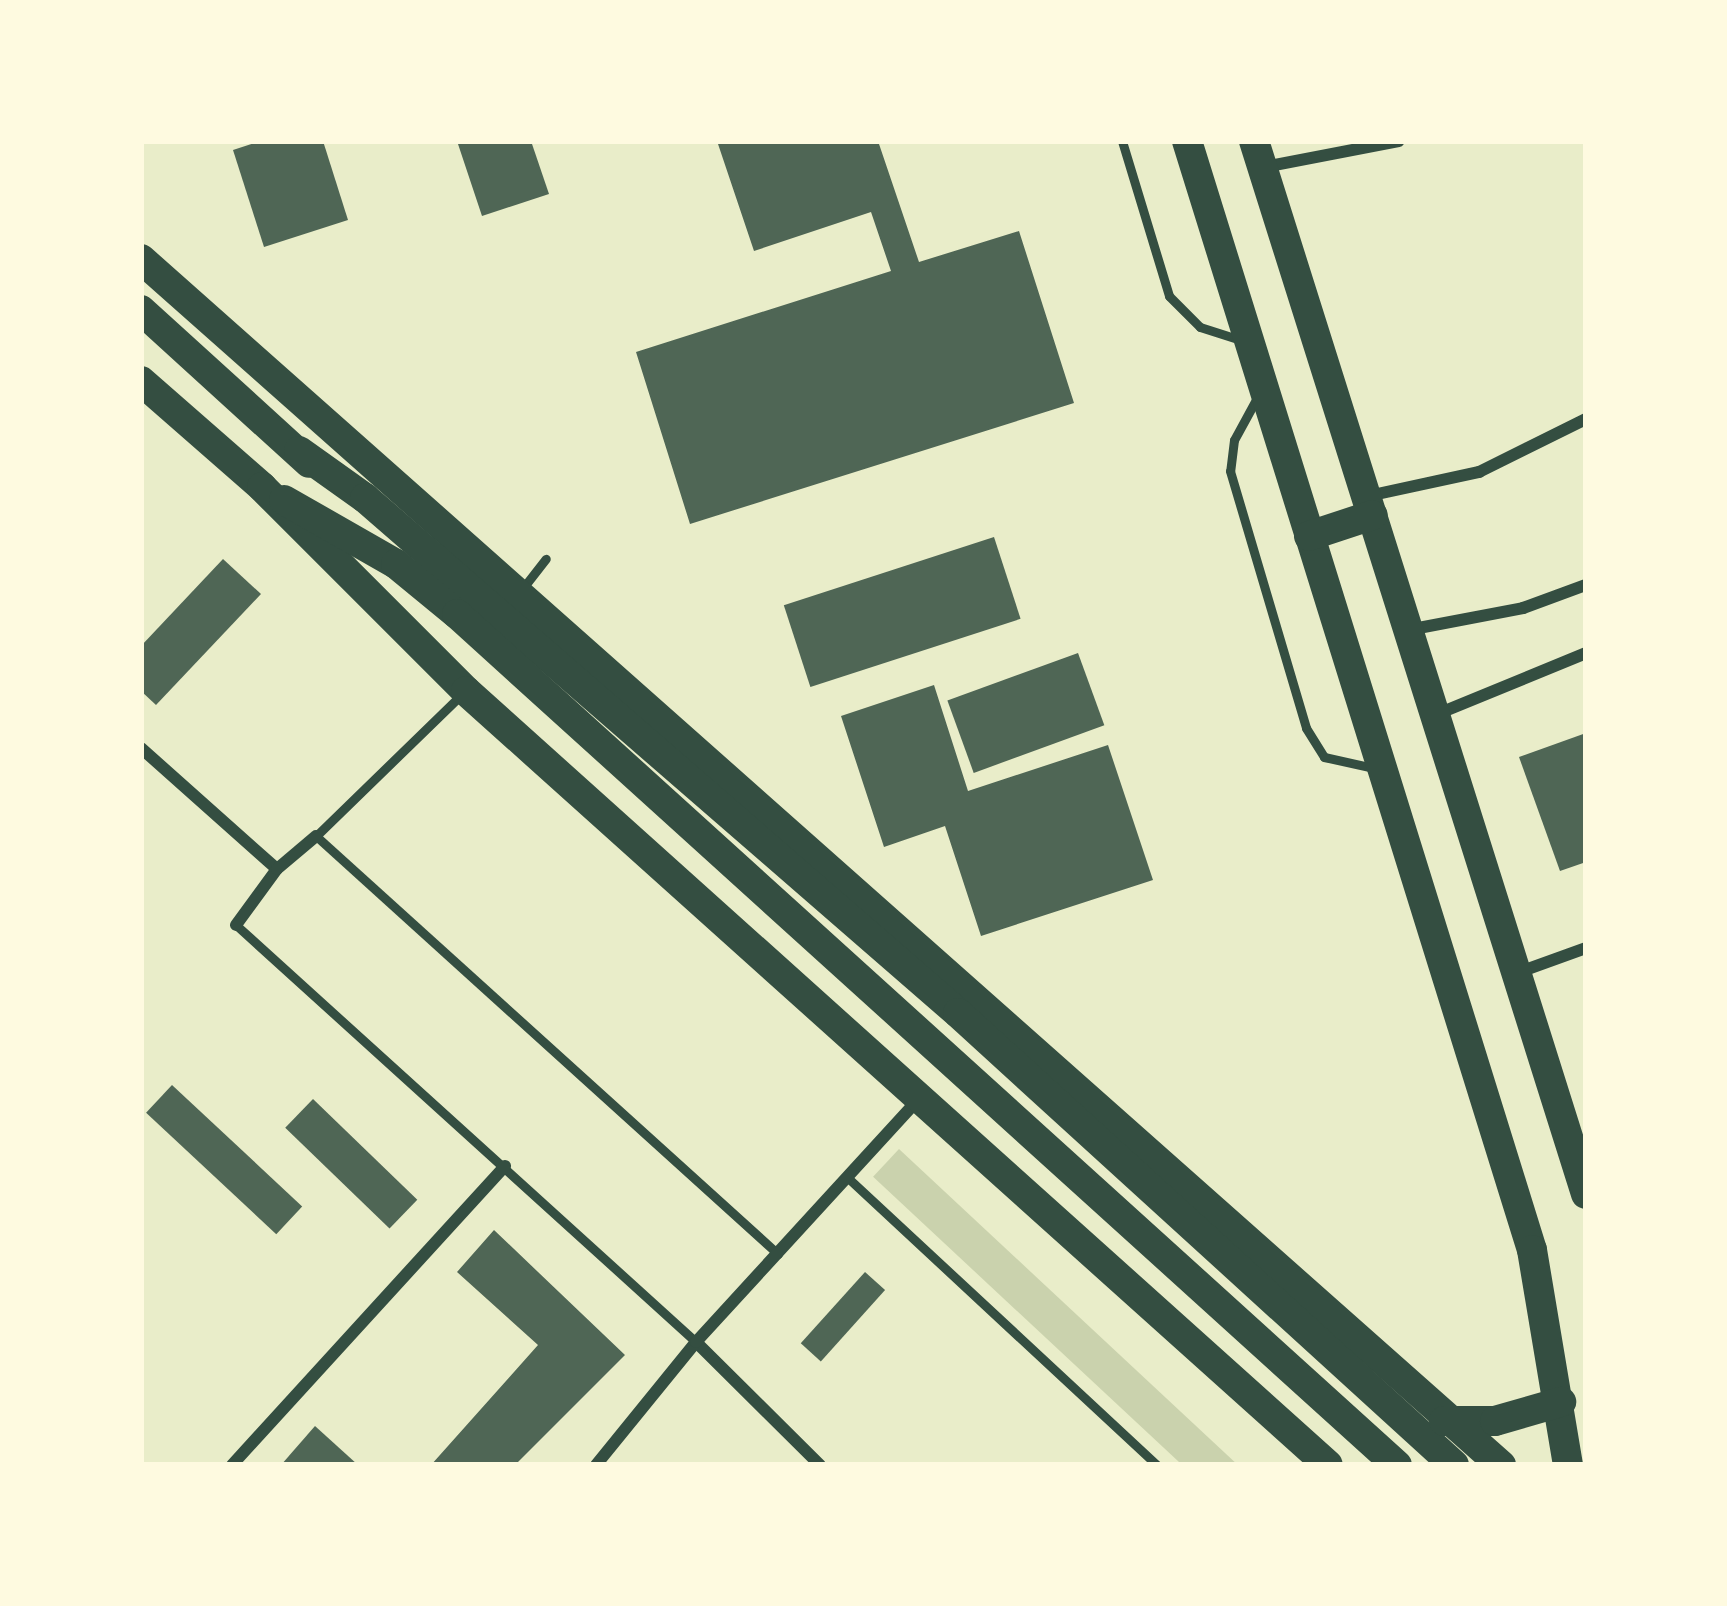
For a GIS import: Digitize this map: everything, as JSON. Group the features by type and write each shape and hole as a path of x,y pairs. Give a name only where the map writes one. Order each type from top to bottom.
{"main road":[{"path":"1186,141 1387,771 1532,1250 1568,1465"},
{"path":"1258,154 1586,1194"},
{"path":"141,260 265,368 510,604 1124,1143 1501,1465"},
{"path":"141,310 299,451 396,564"},
{"path":"242,398 265,368"},
{"path":"141,381 262,487 466,691 1327,1465"},
{"path":"299,451 510,604"},
{"path":"262,487 396,564 457,614 1397,1465"},
{"path":"1309,536 1370,506"},
{"path":"1124,1143 1454,1465"},
{"path":"1406,1420 1495,1421 1561,1402"}],"street":[{"path":"1258,154 1399,141"},
{"path":"1370,506 1479,472 1586,419"},
{"path":"1407,630 1523,608 1586,585"},
{"path":"1434,715 1586,653"},
{"path":"141,748 278,869"},
{"path":"236,926 278,869 316,836"},
{"path":"1516,973 1586,948"},
{"path":"596,1465 696,1342 917,1100"},
{"path":"232,1465 505,1166"},
{"path":"696,1342 820,1465"}],"lane":[{"path":"1122,141 1169,296 1200,328 1249,342"},
{"path":"1263,386 1234,440 1230,471 1306,728 1324,758 1387,771"},
{"path":"510,604 546,559"},
{"path":"466,691 316,836 778,1254"},
{"path":"236,926 696,1342"},
{"path":"848,1178 1157,1465"}],"green space":[{"path":"899,1149 1238,1465 1182,1465 873,1177"}],"building":[{"path":"261,141 323,141 348,220 264,247 233,150"},
{"path":"457,141 531,141 549,194 482,216"},
{"path":"717,141 878,141 919,262 1019,231 1074,403 690,524 636,352 891,271 871,212 754,251"},
{"path":"994,537 1021,619 810,687 784,605"},
{"path":"223,559 261,594 156,705 141,691 141,646"},
{"path":"1078,653 1104,725 974,773 947,701"},
{"path":"934,685 968,791 1108,745 1153,880 981,936 945,826 884,847 841,716"},
{"path":"1586,733 1586,862 1560,871 1519,757"},
{"path":"172,1085 302,1206 276,1234 146,1113"},
{"path":"313,1099 417,1200 390,1228 285,1128"},
{"path":"494,1230 625,1355 515,1465 431,1465 538,1345 457,1272"},
{"path":"865,1272 885,1290 821,1361 801,1343"},
{"path":"315,1426 358,1465 281,1465"}]}
